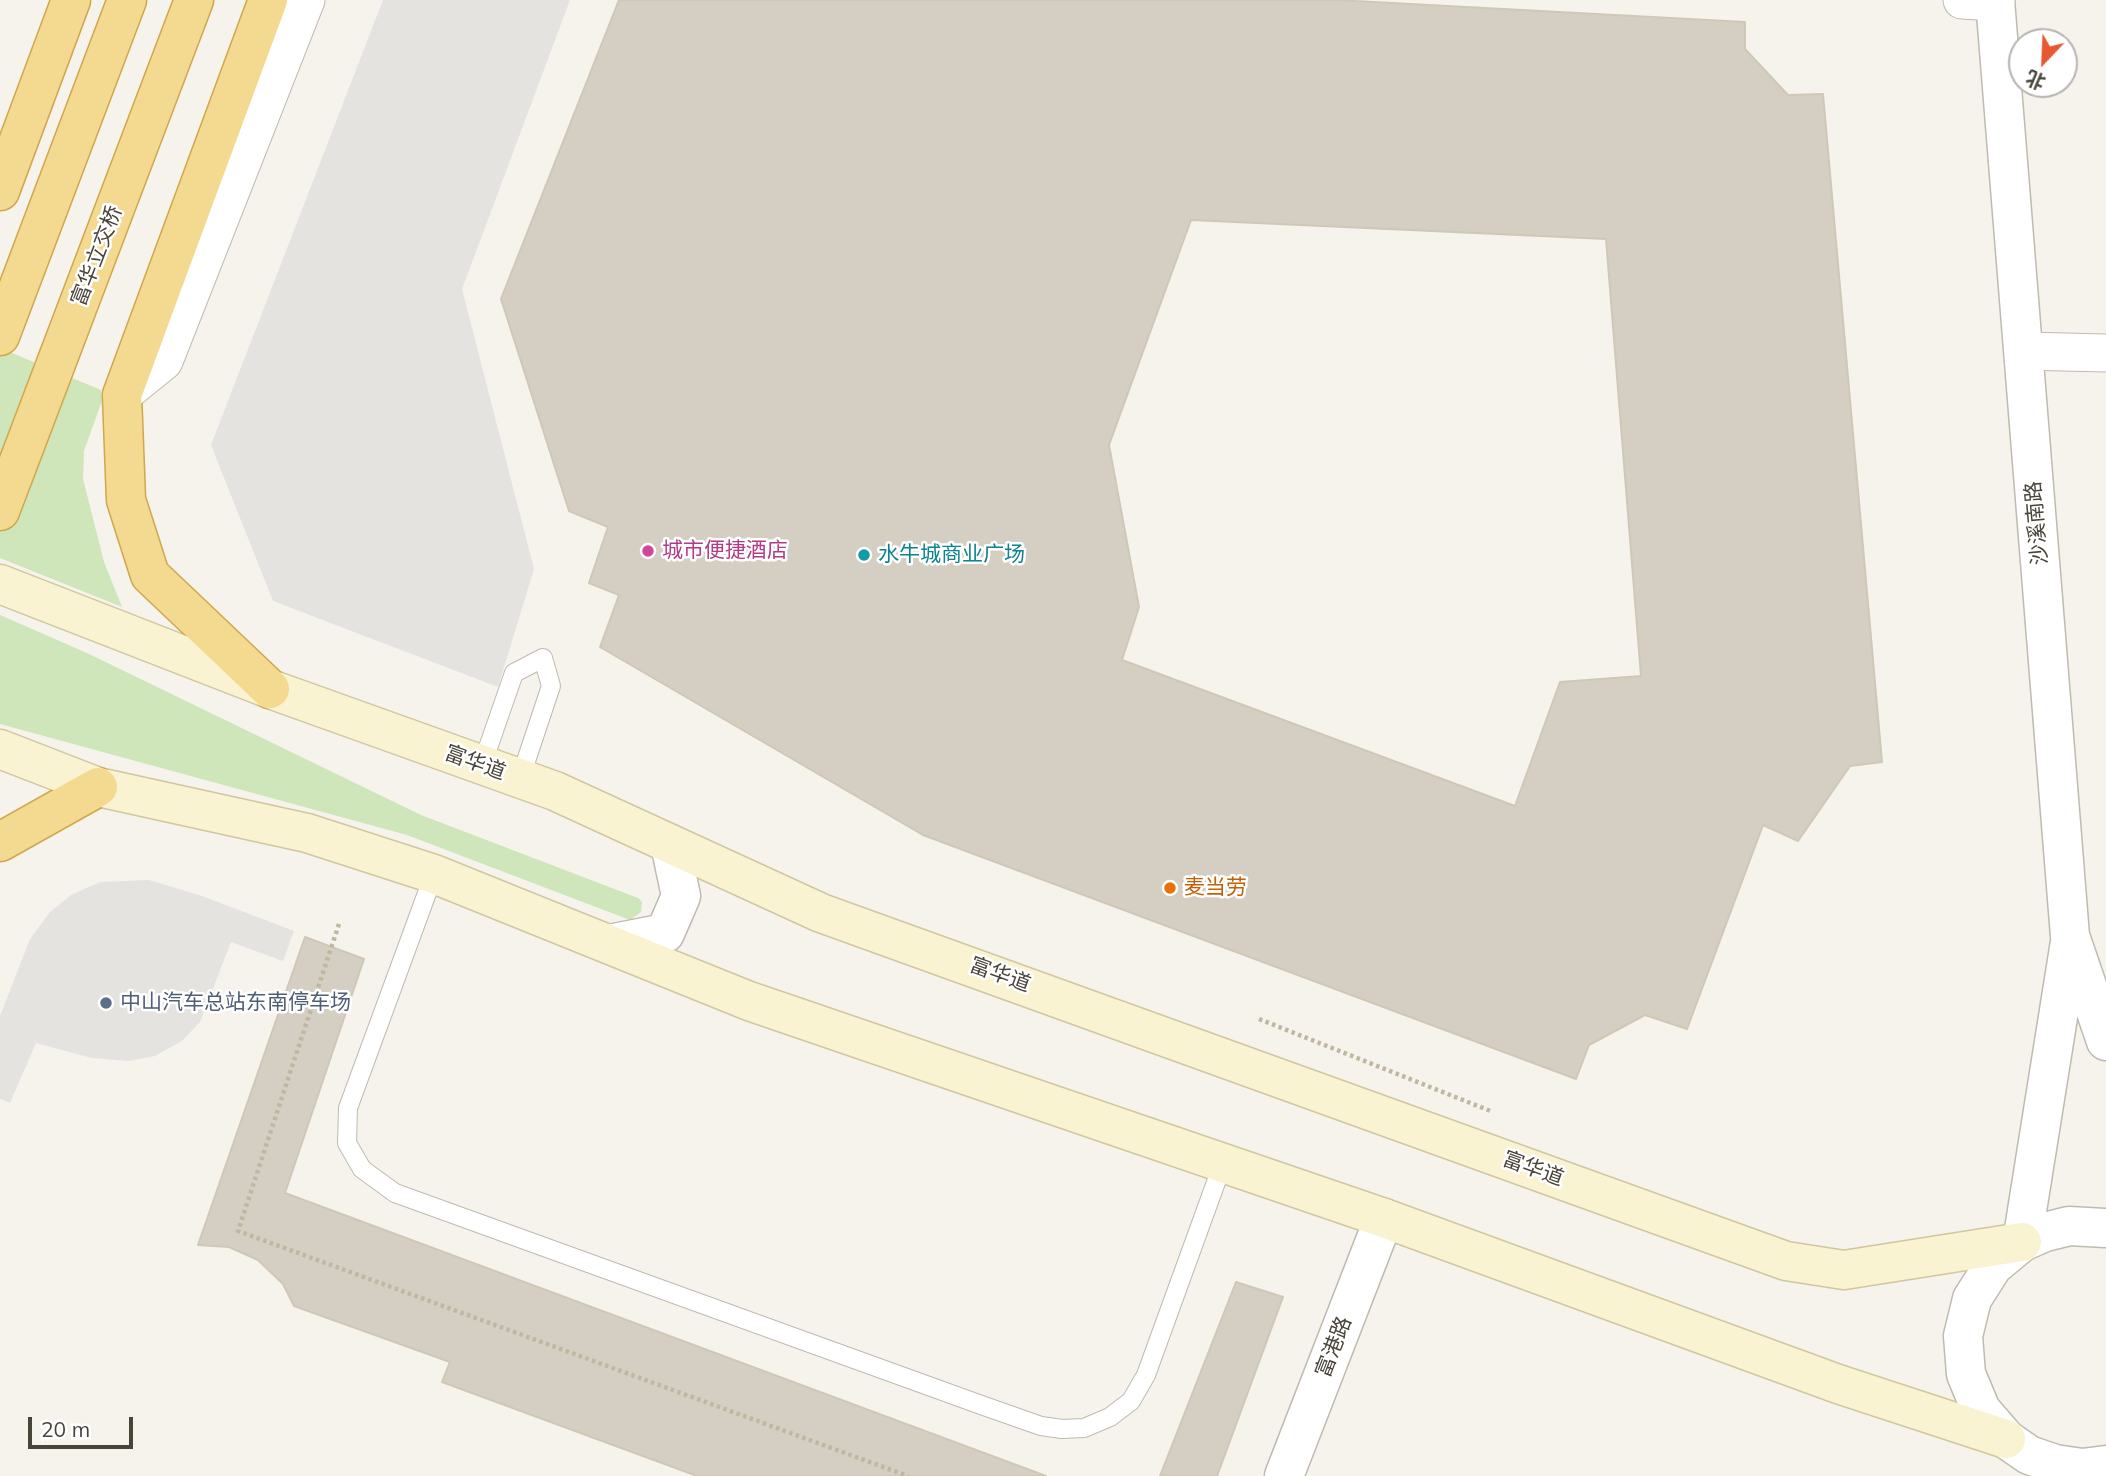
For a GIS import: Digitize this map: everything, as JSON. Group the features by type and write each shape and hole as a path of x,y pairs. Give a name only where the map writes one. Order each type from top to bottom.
{"highway":[{"path":"0,191 71,0"},
{"path":"0,336 127,0"},
{"name":"富华立交桥","path":"0,512 194,0"},
{"path":"268,0 122,395 126,500 150,575 270,689"},
{"path":"0,842 98,787"}],"main road":[{"name":"富华道","path":"0,584 270,689 555,791 821,913 1786,1261 1844,1270 2022,1242"},
{"path":"0,749 98,787 307,833 434,874 749,1000 1384,1218 1838,1384 2006,1439"}],"street":[{"path":"122,395 164,361 306,0"},
{"name":"沙溪南路","path":"1984,1 2024,351 2070,936 2106,1041"},
{"path":"2024,351 2106,353"},
{"path":"609,944 665,933 681,896 670,844"},
{"path":"2022,1242 2070,936"},
{"name":"富港路","path":"1284,1476 1384,1218"},
{"path":"2096,1470 2054,1464 2029,1455 2006,1439 1981,1410 1966,1374 1963,1336 1972,1299 1993,1266 2022,1242 2069,1226 2106,1228"}],"lane":[{"path":"482,765 514,673 543,658 551,686 520,779"},
{"path":"434,874 348,1108 346,1143 362,1169 395,1194 1041,1426 1084,1428 1110,1418 1130,1401 1146,1375 1223,1163"}],"path":[{"path":"339,924 238,1231 908,1476"},
{"path":"1259,1019 1493,1112"}],"green space":[{"path":"0,348 101,390 103,398 84,451 83,479 104,562 122,607 0,558"},
{"path":"0,615 87,653 421,815 638,898 642,902 641,912 630,920 407,835 0,724"}],"shaded area":[{"path":"383,0 570,0 462,289 534,569 498,687 273,601 211,445"},
{"name":"中山汽车总站东南停车场","path":"149,880 202,896 294,931 283,961 231,942 200,1022 182,1041 155,1056 129,1061 92,1058 36,1043 10,1103 0,1099 0,1016 30,939 50,912 71,895 100,882"}],"building":[{"name":"水牛城商业广场","path":"619,0 1336,0 1745,22 1745,49 1788,95 1823,94 1882,762 1850,766 1798,841 1763,825 1687,1029 1645,1015 1589,1045 1576,1079 923,835 600,647 619,595 589,583 608,527 569,511 501,299","holes":["1191,220 1606,239 1641,676 1560,682 1515,806 1122,660 1139,607 1109,445"]},
{"path":"305,937 364,959 285,1193 1046,1476 697,1476 442,1382 450,1362 294,1306 283,1284 258,1260 229,1247 198,1245"},
{"path":"1236,1282 1283,1297 1217,1476 1160,1476"}],"place":[{"name":"城市便捷酒店","path":"648,551"},
{"name":"水牛城商业广场","path":"864,555"},
{"name":"麦当劳","path":"1170,888"},
{"name":"中山汽车总站东南停车场","path":"106,1003"}]}
